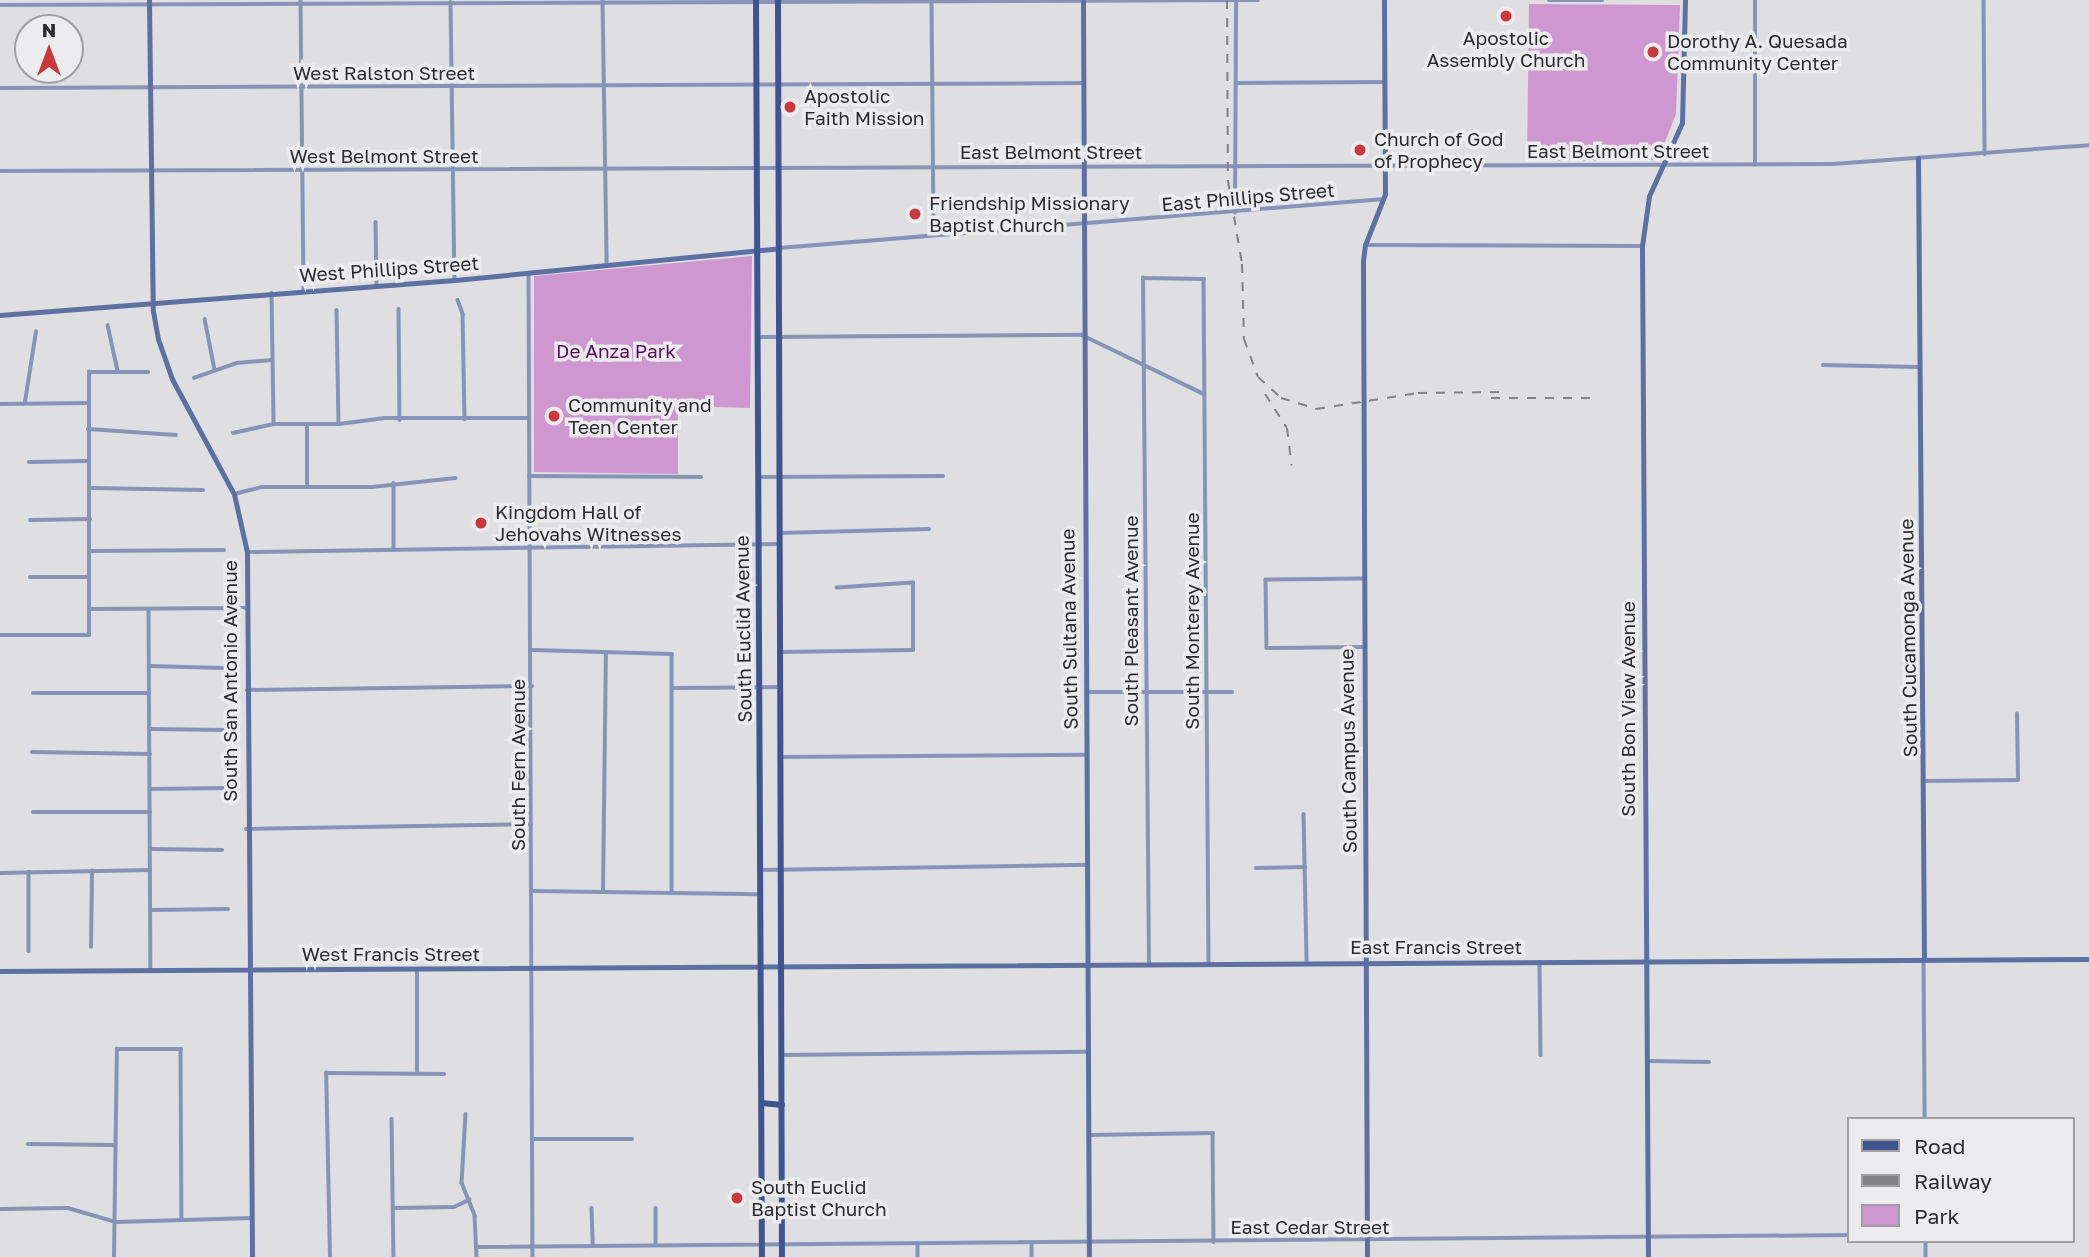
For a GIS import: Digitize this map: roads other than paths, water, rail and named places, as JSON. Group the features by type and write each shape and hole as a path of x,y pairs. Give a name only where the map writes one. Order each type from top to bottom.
{"main road":[{"name":"South Euclid Avenue","path":"756,1 762,1257"},
{"name":"South Euclid Avenue","path":"778,1 782,1257"},
{"path":"762,1103 782,1105"}],"street":[{"path":"932,0 934,235"},
{"name":"South Sultana Avenue","path":"1083,0 1082,335 1089,1257"},
{"path":"1235,212 1236,0"},
{"path":"0,5 149,2 1258,0"},
{"path":"1384,0 1384,199 1365,245 1642,246"},
{"path":"1549,0 1602,0"},
{"name":"South Bon View Avenue","path":"1648,1257 1644,960 1642,246 1643,219 1663,164 1682,123 1685,0"},
{"path":"1755,0 1755,165"},
{"path":"1984,0 1985,154"},
{"path":"451,1 455,281"},
{"path":"603,1 607,265"},
{"name":"South San Antonio Avenue","path":"149,2 153,302 158,339 172,379 234,494 247,552 246,830 252,1257"},
{"path":"301,2 304,291"},
{"path":"1236,83 1384,82"},
{"name":"West Ralston Street","path":"0,88 1084,83"},
{"name":"East Belmont Street","path":"769,167 1755,165 1985,154 2089,145"},
{"name":"South Cucamonga Avenue","path":"1918,158 1918,366 1926,781 1925,1117"},
{"name":"West Belmont Street","path":"0,171 769,167"},
{"name":"East Phillips Street","path":"779,248 1384,199"},
{"path":"376,222 377,286"},
{"name":"South Campus Avenue","path":"1365,245 1363,647 1367,1257"},
{"name":"West Phillips Street","path":"0,315 455,281 779,248"},
{"name":"South Fern Avenue","path":"530,273 528,476 533,650 533,1257"},
{"name":"South Monterey Avenue","path":"1143,278 1204,279 1209,964"},
{"name":"South Pleasant Avenue","path":"1143,278 1149,964"},
{"path":"272,293 274,424"},
{"path":"458,300 463,314 465,419"},
{"path":"399,309 400,420"},
{"path":"337,310 340,424"},
{"path":"205,318 215,370"},
{"path":"108,325 118,372"},
{"path":"25,403 36,332"},
{"path":"756,337 1082,335 1204,394"},
{"path":"194,378 215,370 272,360"},
{"path":"1823,365 1918,366"},
{"path":"0,635 89,635 89,372 148,372"},
{"path":"0,404 87,403"},
{"path":"233,433 245,427 274,424 529,418"},
{"path":"307,425 307,486"},
{"path":"88,429 176,435"},
{"path":"29,462 88,461"},
{"path":"528,476 701,477"},
{"path":"757,477 943,476"},
{"path":"234,494 262,487 394,483 456,478"},
{"path":"394,483 394,550"},
{"path":"90,488 203,490"},
{"path":"30,520 90,519"},
{"path":"780,533 929,529"},
{"path":"247,552 780,544"},
{"path":"89,551 224,550"},
{"path":"30,577 89,577"},
{"path":"1363,579 1266,580 1267,648 1363,647"},
{"path":"780,652 913,650 913,583 837,588"},
{"path":"89,608 246,608"},
{"path":"149,610 151,969"},
{"path":"533,650 672,654 672,893"},
{"path":"603,891 606,653"},
{"path":"149,666 223,668"},
{"path":"247,690 532,686"},
{"path":"672,688 781,687"},
{"path":"1085,692 1231,691"},
{"path":"33,693 149,693"},
{"path":"1926,781 2018,780 2017,714"},
{"path":"149,729 225,730"},
{"path":"32,752 150,754"},
{"path":"781,757 1086,755"},
{"path":"150,789 227,788"},
{"path":"33,812 150,812"},
{"path":"1304,814 1307,963"},
{"path":"246,830 531,824"},
{"path":"150,849 222,850"},
{"path":"761,870 1087,865"},
{"path":"1256,868 1305,867"},
{"path":"0,873 150,870"},
{"path":"91,947 92,871"},
{"path":"29,872 29,951"},
{"path":"532,891 762,894"},
{"path":"151,910 228,909"},
{"name":"East Francis Street","path":"783,967 2089,959"},
{"path":"1540,962 1541,1055"},
{"name":"West Francis Street","path":"0,971 783,967"},
{"path":"416,1072 417,970"},
{"path":"114,1257 117,1049 181,1049 182,1219"},
{"path":"782,1055 1088,1052"},
{"path":"1646,1061 1709,1062"},
{"path":"330,1257 326,1073 444,1074"},
{"path":"466,1114 462,1183 475,1216 477,1257"},
{"path":"392,1119 394,1257"},
{"path":"1088,1135 1213,1133 1214,1242"},
{"path":"532,1139 632,1139"},
{"path":"28,1144 115,1145"},
{"path":"393,1208 454,1207 468,1200"},
{"path":"0,1209 68,1208 116,1222 252,1218"},
{"path":"592,1208 593,1245"},
{"path":"656,1208 656,1244"},
{"name":"East Cedar Street","path":"476,1247 656,1244 1032,1245 1089,1242 1848,1236"},
{"path":"918,1244 918,1257"},
{"path":"1032,1245 1032,1257"}],"railway":[{"path":"1227,0 1228,181 1242,264 1244,339 1258,377 1281,398 1316,409 1418,393 1501,392"},
{"path":"1265,394 1287,428 1292,466"},
{"path":"1491,398 1599,398"}],"place":[{"name":"Apostolic Assembly Church","path":"1506,16"},
{"name":"Dorothy A. Quesada Community Center","path":"1653,52"},
{"name":"Apostolic Faith Mission","path":"790,107"},
{"name":"Church of God of Prophecy","path":"1360,150"},
{"name":"Friendship Missionary Baptist Church","path":"915,214"},
{"name":"Community and Teen Center","path":"554,416"},
{"name":"Kingdom Hall of Jehovahs Witnesses","path":"481,523"},
{"name":"South Euclid Baptist Church","path":"737,1198"}],"park label":[{"name":"De Anza Park","path":"616,351"}]}
